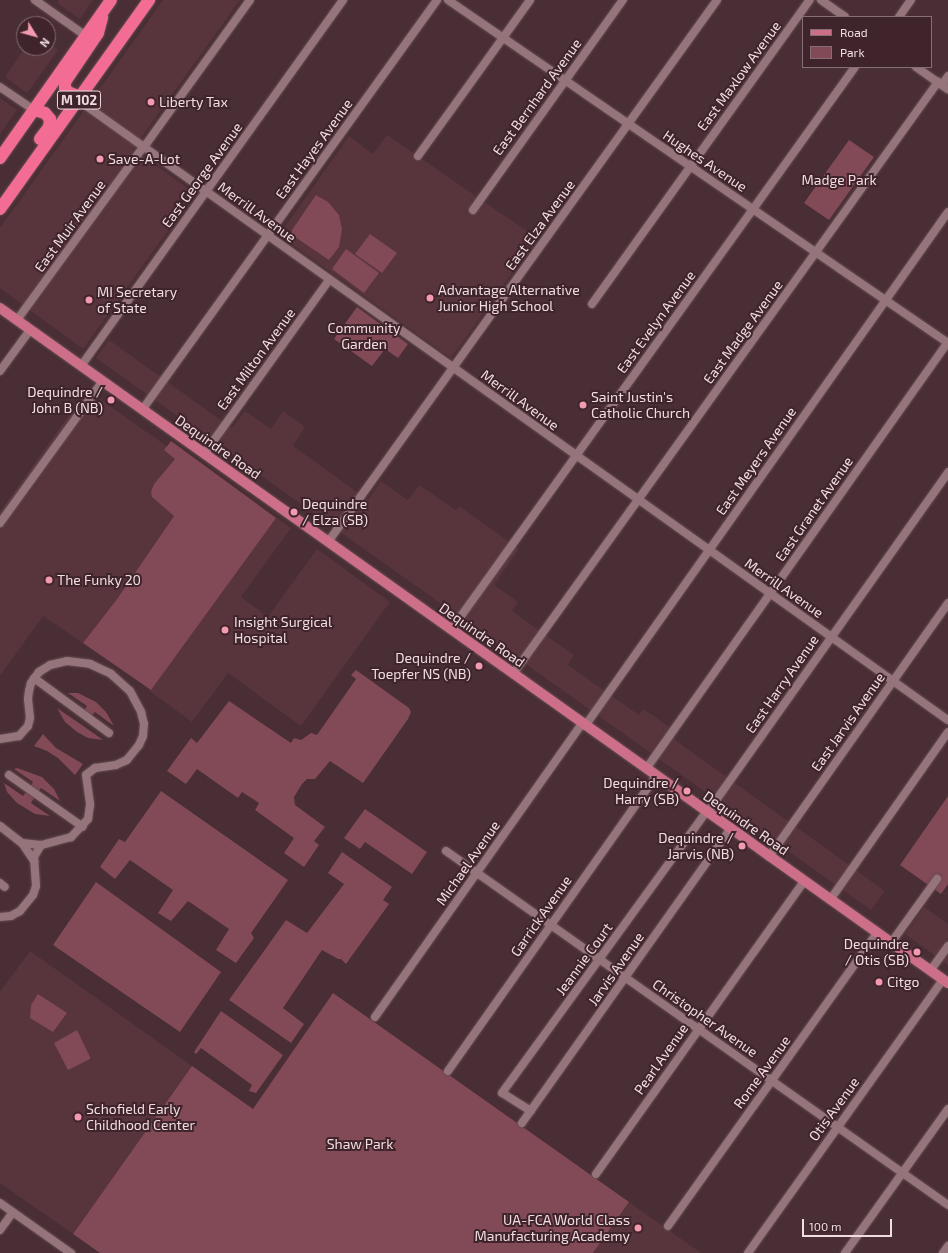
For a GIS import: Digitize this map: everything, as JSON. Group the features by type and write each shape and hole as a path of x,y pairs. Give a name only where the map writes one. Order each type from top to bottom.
{"highway":[{"path":"113,52 118,31 140,0"},
{"name":"M 102","path":"0,209 150,0"},
{"name":"M 102","path":"0,158 108,5"},
{"path":"80,98 68,92 65,88 65,82 98,34 108,5"},
{"path":"0,196 49,127 50,121 48,116 34,110"}],"main road":[{"name":"Dequindre Road","path":"0,308 945,982"}],"street":[{"path":"34,0 86,36"},
{"name":"East Muir Avenue","path":"17,320 250,0"},
{"name":"East George Avenue","path":"81,366 343,0"},
{"name":"East Hayes Avenue","path":"142,410 437,0"},
{"name":"Hughes Avenue","path":"448,0 948,342"},
{"path":"418,156 530,0"},
{"name":"East Bernhard Avenue","path":"473,210 623,0"},
{"name":"East Elza Avenue","path":"328,542 717,0"},
{"name":"East Maxlow Avenue","path":"592,304 810,0"},
{"path":"820,0 844,16"},
{"path":"900,16 911,0"},
{"name":"East Evelyn Avenue","path":"451,630 854,68"},
{"path":"918,68 943,85"},
{"name":"East Madge Avenue","path":"513,674 816,252 943,85 948,76"},
{"path":"0,87 34,110"},
{"name":"Merrill Avenue","path":"80,98 206,192 638,501 948,720"},
{"name":"East Meyers Avenue","path":"583,725 709,551 948,212"},
{"name":"East Milton Avenue","path":"204,454 330,280"},
{"path":"0,371 30,330"},
{"name":"East Granet Avenue","path":"646,769 948,342"},
{"path":"0,523 102,382"},
{"name":"East Harry Avenue","path":"706,812 948,472"},
{"name":"East Jarvis Avenue","path":"769,857 948,603"},
{"path":"0,739 19,736 28,726 30,718 28,699 31,683 43,669 57,662 67,661 90,664 111,674 130,691 141,712 143,736 134,753 127,760 116,765 95,768 86,775 90,813 83,827 72,837 41,845 22,843"},
{"path":"34,678 109,733"},
{"name":"Michael Avenue","path":"375,1017 583,725"},
{"path":"830,900 948,732"},
{"path":"9,775 83,827"},
{"name":"Garrick Avenue","path":"448,1072 656,776"},
{"name":"Jeannie Court","path":"531,1111 502,1093 706,812"},
{"path":"0,826 22,843 34,861"},
{"name":"Jarvis Avenue","path":"522,1123 730,829"},
{"path":"0,918 11,916 20,911 33,895 36,886 34,861 36,852 41,845"},
{"name":"Christopher Avenue","path":"446,851 948,1205"},
{"path":"891,943 937,879"},
{"name":"Pearl Avenue","path":"596,1174 804,881"},
{"name":"Rome Avenue","path":"668,1226 877,933"},
{"path":"930,971 948,946"},
{"name":"Otis Avenue","path":"748,1253 837,1128 945,982"},
{"path":"845,1253 948,1109"},
{"path":"0,1203 71,1253"},
{"path":"0,1230 13,1212"},
{"path":"943,1253 948,1246"}],"shaded area":[{"path":"59,0 93,0 80,19 57,3"},
{"path":"163,0 240,0 133,149 195,193 83,349 0,288 0,228"},
{"path":"19,56 54,56 27,93 5,77"},
{"path":"0,98 17,110 0,134"},
{"name":"Advantage Alternative Junior High School","path":"387,135 537,238 451,358 279,235 349,136 373,154"},
{"path":"109,340 232,428 245,411 271,429 283,411 305,427 293,446 368,500 381,481 408,500 419,485 456,510 459,506 519,549 494,585 518,602 512,611 574,655 568,665 639,715 643,709 668,726 675,740 885,891 871,910 96,358"},
{"path":"87,390 168,447 165,450 175,459 154,484 174,516 117,599 83,643 43,616 0,676 0,512"},
{"path":"274,516 291,528 241,597 268,617 317,549 390,602 301,726 228,673 192,722 148,690"},
{"path":"924,907 948,924 948,965 905,934"},
{"name":"Schofield Early Childhood Center","path":"30,951 192,1066 73,1234 0,1183 0,992"},
{"name":"UA-FCA World Class Manufacturing Academy","path":"629,1202 701,1253 593,1253"}],"green space":[{"name":"Madge Park","path":"849,140 874,157 829,220 804,203"},
{"path":"316,195 328,202 339,215 342,229 339,247 329,260 292,235 292,230"},
{"path":"370,234 397,253 382,273 355,254"},
{"path":"346,249 379,273 364,293 332,269"},
{"name":"Community Garden","path":"357,307 408,344 398,358 385,349 372,366 334,339"},
{"path":"171,441 276,518 151,690 83,643 117,599 174,516 152,497 151,492 154,484 175,459 164,450"},
{"path":"356,670 409,708 411,712 408,719 363,783 330,761 315,779 307,779 302,784 294,797 295,805 325,827 314,841 319,845 304,867 284,853 294,838 255,810 259,803 242,792 238,798 197,769 186,784 167,771 191,738 197,743 229,701 291,743 294,738 301,740 311,733 317,735 356,679 351,675"},
{"path":"68,693 78,693 96,702 106,712 114,726 95,712 91,716 84,710 87,706"},
{"path":"57,708 103,740 88,738 77,732 65,722"},
{"path":"43,734 56,748 83,764 75,775 58,758 47,751 34,746"},
{"path":"17,768 42,777 54,789 60,801 41,788 38,792 30,787 33,782 14,769"},
{"path":"4,783 23,796 26,792 34,798 31,803 50,816 35,814 17,803 7,792"},
{"path":"161,791 288,880 251,933 254,938 236,963 216,950 229,929 188,901 171,921 158,913 173,890 130,860 115,879 100,867 119,839 125,842"},
{"path":"948,796 948,884 941,894 900,865"},
{"path":"365,809 427,852 412,874 365,842 360,849 344,838"},
{"path":"342,852 392,887 383,900 389,904 346,964 341,959 338,959 322,950 283,1008 304,1024 291,1043 229,1000 286,920 307,933 344,884 328,873"},
{"path":"96,882 221,972 180,1032 53,945"},
{"name":"Shaw Park","path":"333,993 629,1202 593,1253 100,1253 73,1234 192,1066 253,1109"},
{"path":"38,994 67,1013 53,1032 30,1018 31,1005"},
{"path":"221,1011 283,1055 256,1093 249,1091 252,1085 201,1048 196,1054 194,1052"},
{"path":"77,1030 90,1059 68,1070 54,1043"}],"place":[{"name":"Liberty Tax","path":"151,102"},
{"name":"Save-A-Lot","path":"100,159"},
{"name":"Advantage Alternative Junior High School","path":"430,298"},
{"name":"MI Secretary of State","path":"89,300"},
{"name":"Dequindre / John B (NB)","path":"111,400"},
{"name":"Saint Justin's Catholic Church","path":"583,405"},
{"name":"Dequindre / Elza (SB)","path":"294,512"},
{"name":"The Funky 20","path":"49,580"},
{"name":"Insight Surgical Hospital","path":"225,630"},
{"name":"Dequindre / Toepfer NS (NB)","path":"479,666"},
{"name":"Dequindre / Harry (SB)","path":"687,791"},
{"name":"Dequindre / Jarvis (NB)","path":"742,846"},
{"name":"Dequindre / Otis (SB)","path":"917,952"},
{"name":"Citgo","path":"879,982"},
{"name":"Schofield Early Childhood Center","path":"78,1117"},
{"name":"UA-FCA World Class Manufacturing Academy","path":"638,1228"}]}
